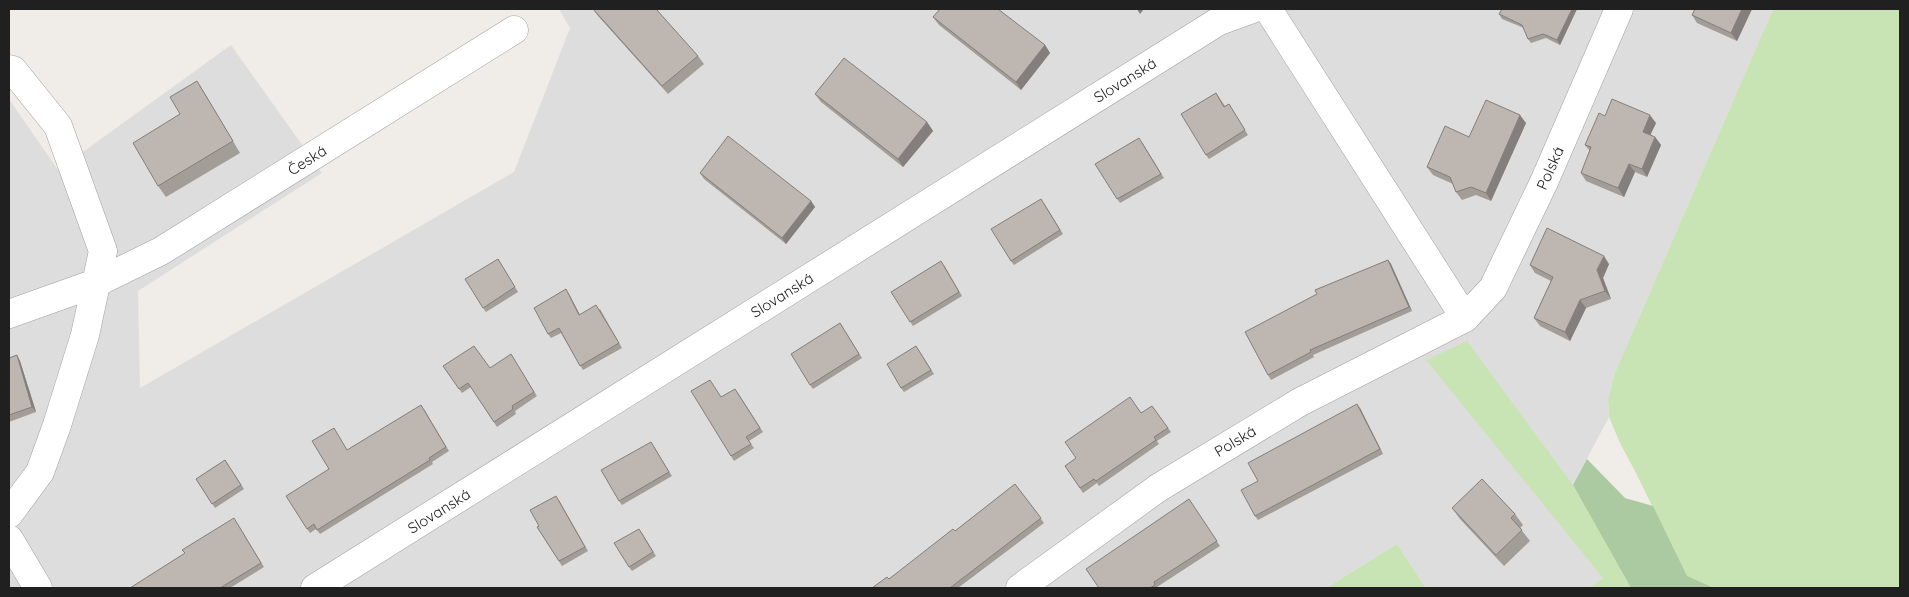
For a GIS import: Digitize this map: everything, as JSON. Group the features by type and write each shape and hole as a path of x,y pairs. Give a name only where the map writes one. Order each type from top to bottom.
{"street":[{"name":"Slovanská","path":"315,588 1217,15 1252,9"},
{"path":"1268,9 1465,318"},
{"name":"Polská","path":"1020,588 1166,483 1300,402 1465,318 1493,288 1544,182 1619,9"},
{"name":"Česká","path":"9,314 96,283 160,251 514,30"},
{"path":"9,69 13,70 58,126 103,251 85,335 57,425 40,472 9,514"},
{"path":"9,539 38,588"}],"shaded area":[{"path":"559,9 1773,9 1614,375 1608,400 1609,417 1573,485 1603,578 1588,588 1426,588 1397,544 1326,588 9,588 9,99 58,170 231,45 322,173 138,291 140,388 514,172 570,28"}],"green space":[{"path":"1773,9 1900,9 1900,588 1714,588 1687,577 1620,443 1609,417 1608,400 1614,375"},
{"path":"1467,341 1573,485 1631,588 1588,588 1603,578 1426,360"},
{"path":"1587,459 1625,498 1653,506 1687,576 1714,588 1631,588 1573,485"},
{"path":"1397,544 1426,588 1326,588"}],"building":[{"path":"593,9 656,9 698,56 662,86"},
{"path":"940,9 998,9 1045,45 1016,82 933,17"},
{"path":"1502,9 1572,9 1557,40 1543,34 1528,39 1522,25 1499,14"},
{"path":"1695,9 1742,9 1731,33 1692,15"},
{"path":"844,58 927,122 898,159 815,94"},
{"path":"197,81 233,141 158,186 133,143 180,114 170,97"},
{"path":"1216,93 1224,107 1229,104 1245,130 1206,155 1181,114"},
{"path":"1612,99 1650,115 1643,132 1655,137 1642,169 1629,164 1618,188 1581,173 1591,147 1585,145 1599,113 1605,116"},
{"path":"1486,100 1520,115 1486,193 1471,187 1456,192 1450,177 1427,167 1445,126 1469,137"},
{"path":"728,136 811,201 782,238 700,173"},
{"path":"1139,138 1161,174 1117,199 1095,164"},
{"path":"1041,199 1060,230 1011,261 991,229"},
{"path":"1547,228 1604,256 1597,270 1605,291 1580,300 1565,332 1534,318 1553,277 1530,265"},
{"path":"498,259 515,287 483,308 465,279"},
{"path":"1388,260 1409,307 1310,350 1311,352 1268,375 1245,332 1317,294 1315,290"},
{"path":"941,261 959,292 910,322 891,292"},
{"path":"566,289 579,315 596,305 619,343 580,366 559,328 548,334 534,308"},
{"path":"840,323 859,354 810,385 791,354"},
{"path":"474,346 490,368 511,354 534,392 512,406 513,409 494,422 468,383 459,389 443,366"},
{"path":"916,346 931,370 901,388 887,364"},
{"path":"17,355 32,407 9,415 9,358"},
{"path":"710,380 721,397 735,389 760,428 746,437 751,444 731,456 691,391"},
{"path":"1130,397 1141,413 1152,406 1168,428 1154,437 1156,440 1096,481 1094,479 1080,488 1065,466 1076,458 1065,442"},
{"path":"1357,404 1380,449 1255,516 1241,490 1258,481 1248,463"},
{"path":"421,405 446,447 429,458 430,460 317,530 314,524 307,529 286,496 329,469 312,441 334,428 347,450"},
{"path":"651,442 669,472 619,501 601,470"},
{"path":"225,460 241,485 212,504 196,479"},
{"path":"1482,479 1515,514 1511,518 1522,530 1496,555 1452,508"},
{"path":"1015,484 1041,518 950,588 872,588 887,577 889,579 953,529 955,531"},
{"path":"556,496 585,547 559,561 537,527 539,526 530,510"},
{"path":"1189,499 1217,541 1154,582 1155,585 1150,588 1099,588 1086,569"},
{"path":"234,518 261,563 220,588 130,588 185,553 182,550"},
{"path":"639,529 653,552 629,567 614,543"}]}
